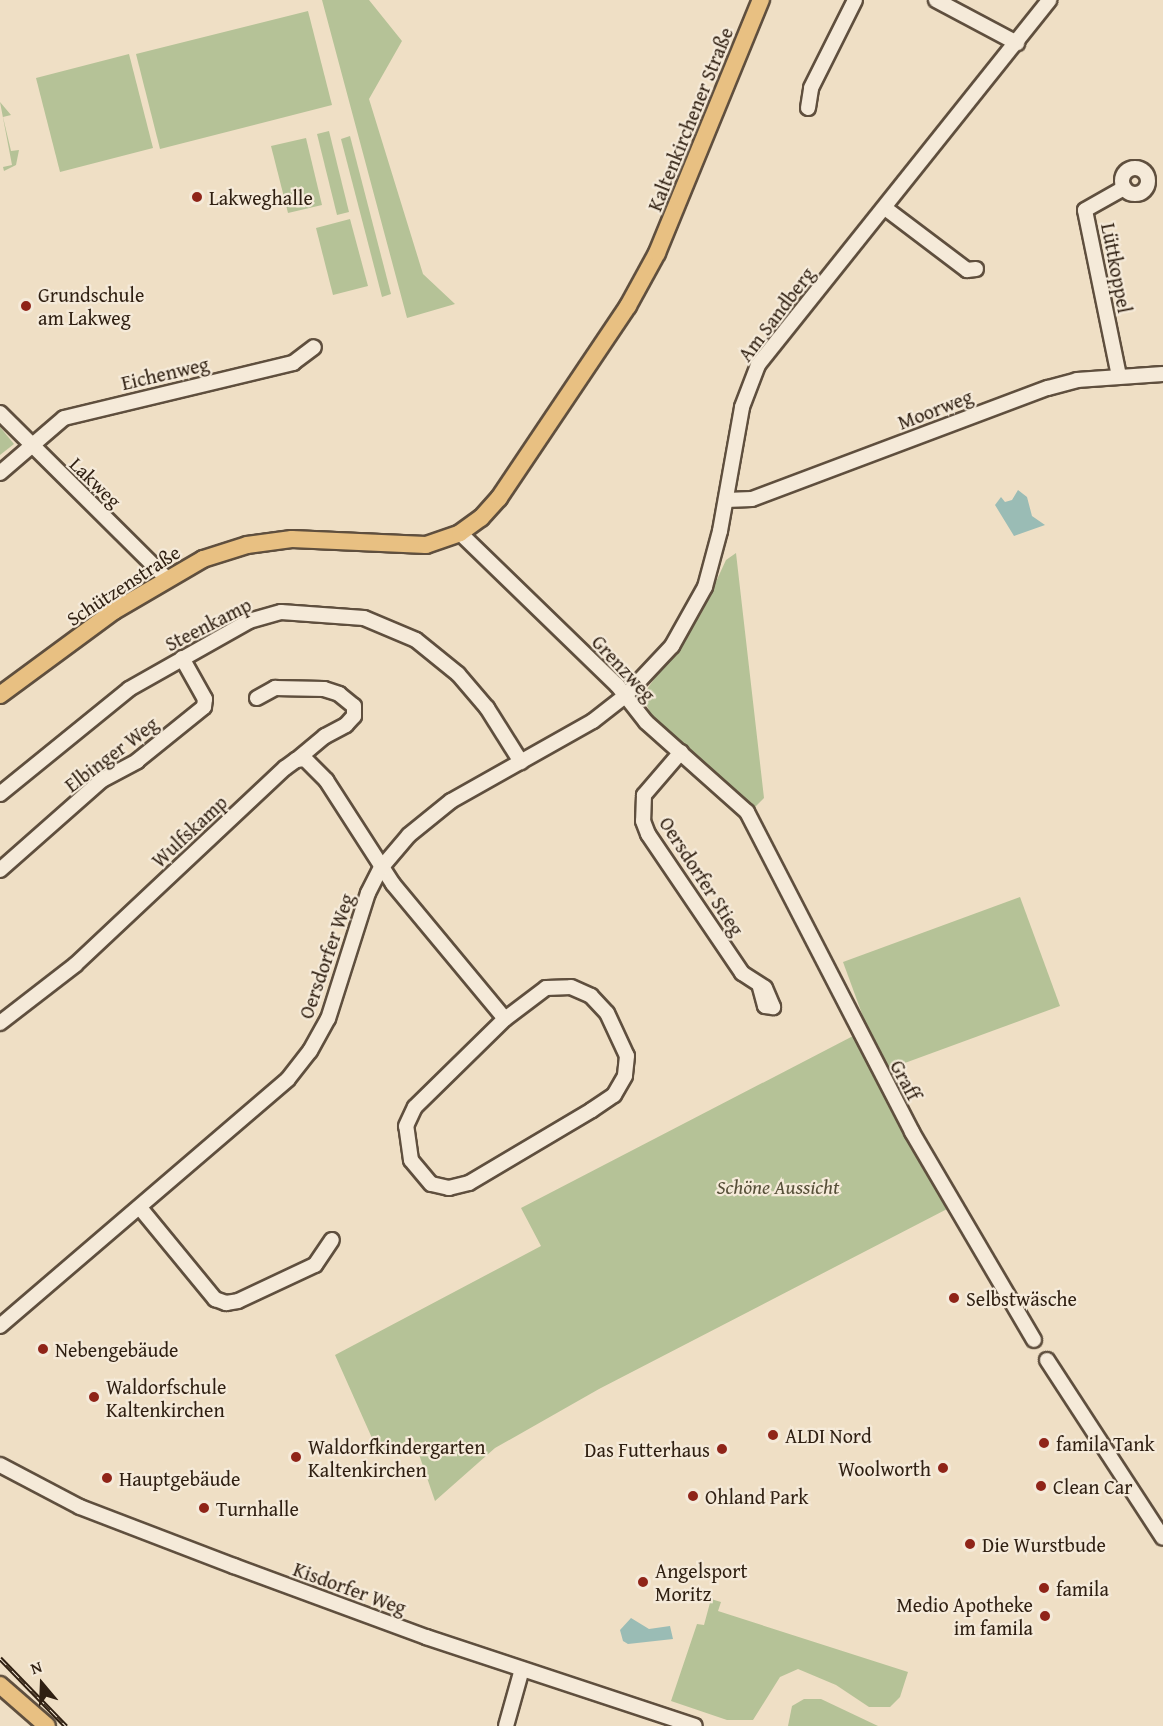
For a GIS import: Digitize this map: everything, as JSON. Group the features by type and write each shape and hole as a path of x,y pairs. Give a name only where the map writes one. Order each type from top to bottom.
{"main road":[{"name":"Kaltenkirchener Straße","path":"460,533 499,498 628,306 657,253 760,0"},
{"name":"Schützenstraße","path":"0,695 166,578 203,559 247,545 292,539 426,545 460,533"},
{"path":"0,1685 47,1726"}],"street":[{"path":"808,108 811,88 855,0"},
{"path":"936,0 1017,43"},
{"name":"Am Sandberg","path":"625,696 672,646 705,587 726,500 742,407 758,365 1049,0"},
{"name":"Lüttkoppel","path":"1119,376 1085,210 1124,188"},
{"path":"885,208 967,270 976,269"},
{"name":"Eichenweg","path":"0,473 64,418 293,363 314,348"},
{"name":"Moorweg","path":"726,500 752,499 1048,388 1077,380 1163,374"},
{"name":"Lakweg","path":"0,413 30,446 166,578"},
{"name":"Grenzweg","path":"460,533 681,752 740,804 759,830"},
{"name":"Steenkamp","path":"0,794 129,689 249,621 281,612 364,618 400,630 434,651 488,708 521,762"},
{"name":"Elbinger Weg","path":"0,870 102,780 137,762 204,707 206,699 182,658"},
{"name":"Wulfskamp","path":"0,1023 75,965 296,760 325,736 346,725 354,716 354,706 339,694 324,689 275,688 257,698"},
{"name":"Oersdorfer Weg","path":"0,1326 267,1100 310,1051 328,1019 368,893 381,868 409,835 442,807 593,722 625,696"},
{"name":"Oersdorfer Stieg","path":"681,752 644,795 643,821 648,834 742,973 760,987"},
{"path":"296,760 311,762 326,780 381,868 505,1019"},
{"name":"Graff","path":"759,830 867,1050 955,1209 1034,1340"},
{"path":"571,987 591,996 618,1032 627,1056 625,1076 614,1095 470,1183 449,1188 432,1184 411,1160 406,1125 415,1107 505,1019 546,988 571,987"},
{"path":"141,1209 215,1299 226,1303 238,1301 315,1265 332,1240"},
{"path":"1047,1360 1163,1538"},
{"name":"Kisdorfer Weg","path":"0,1465 80,1507 522,1669 695,1726"},
{"path":"506,1726 522,1669"}],"green space":[{"path":"322,0 369,0 402,41 369,99 423,274 455,304 407,318"},
{"path":"308,11 332,105 160,149 136,54"},
{"path":"129,54 153,148 60,172 36,78"},
{"path":"0,102 11,115 3,117 11,151 19,150 16,165 4,171 3,167 12,165"},
{"path":"329,131 349,212 337,215 317,134"},
{"path":"350,136 391,294 382,297 341,139"},
{"path":"306,138 322,205 288,213 271,146"},
{"path":"350,219 368,286 333,295 316,228"},
{"path":"0,427 14,444 0,455"},
{"path":"736,553 764,798 752,810 652,716 642,696 701,614 726,560"},
{"path":"1020,897 1060,1006 883,1071 843,962"},
{"name":"Schöne Aussicht","path":"853,1036 949,1208 599,1389 495,1448 435,1501 413,1437 380,1456 335,1355 541,1246 521,1208"},
{"path":"711,1599 721,1602 718,1611 908,1672 900,1697 890,1707 869,1707 836,1685 798,1669 780,1677 753,1720 727,1720 671,1701 697,1624 704,1625"},
{"path":"804,1699 821,1699 878,1726 788,1726 792,1706"}],"water":[{"path":"1018,490 1027,497 1032,516 1045,525 1014,536 995,505 1001,497 1005,502 1012,500"},
{"path":"631,1618 649,1629 670,1626 673,1639 628,1644 623,1641 620,1630"}],"railway":[{"path":"0,1658 66,1726"}],"place":[{"name":"Lakweghalle","path":"197,197"},
{"name":"Grundschule am Lakweg","path":"26,306"},
{"name":"Selbstwäsche","path":"954,1298"},
{"name":"Nebengebäude","path":"43,1349"},
{"name":"Waldorfschule Kaltenkirchen","path":"94,1397"},
{"name":"ALDI Nord","path":"773,1435"},
{"name":"famila Tank","path":"1044,1443"},
{"name":"Das Futterhaus","path":"722,1449"},
{"name":"Waldorfkindergarten Kaltenkirchen","path":"296,1457"},
{"name":"Woolworth","path":"943,1468"},
{"name":"Hauptgebäude","path":"107,1478"},
{"name":"Clean Car","path":"1041,1486"},
{"name":"Ohland Park","path":"693,1496"},
{"name":"Turnhalle","path":"204,1508"},
{"name":"Die Wurstbude","path":"970,1544"},
{"name":"Angelsport Moritz","path":"643,1582"},
{"name":"famila","path":"1044,1588"},
{"name":"Medio Apotheke im famila","path":"1045,1616"}]}
